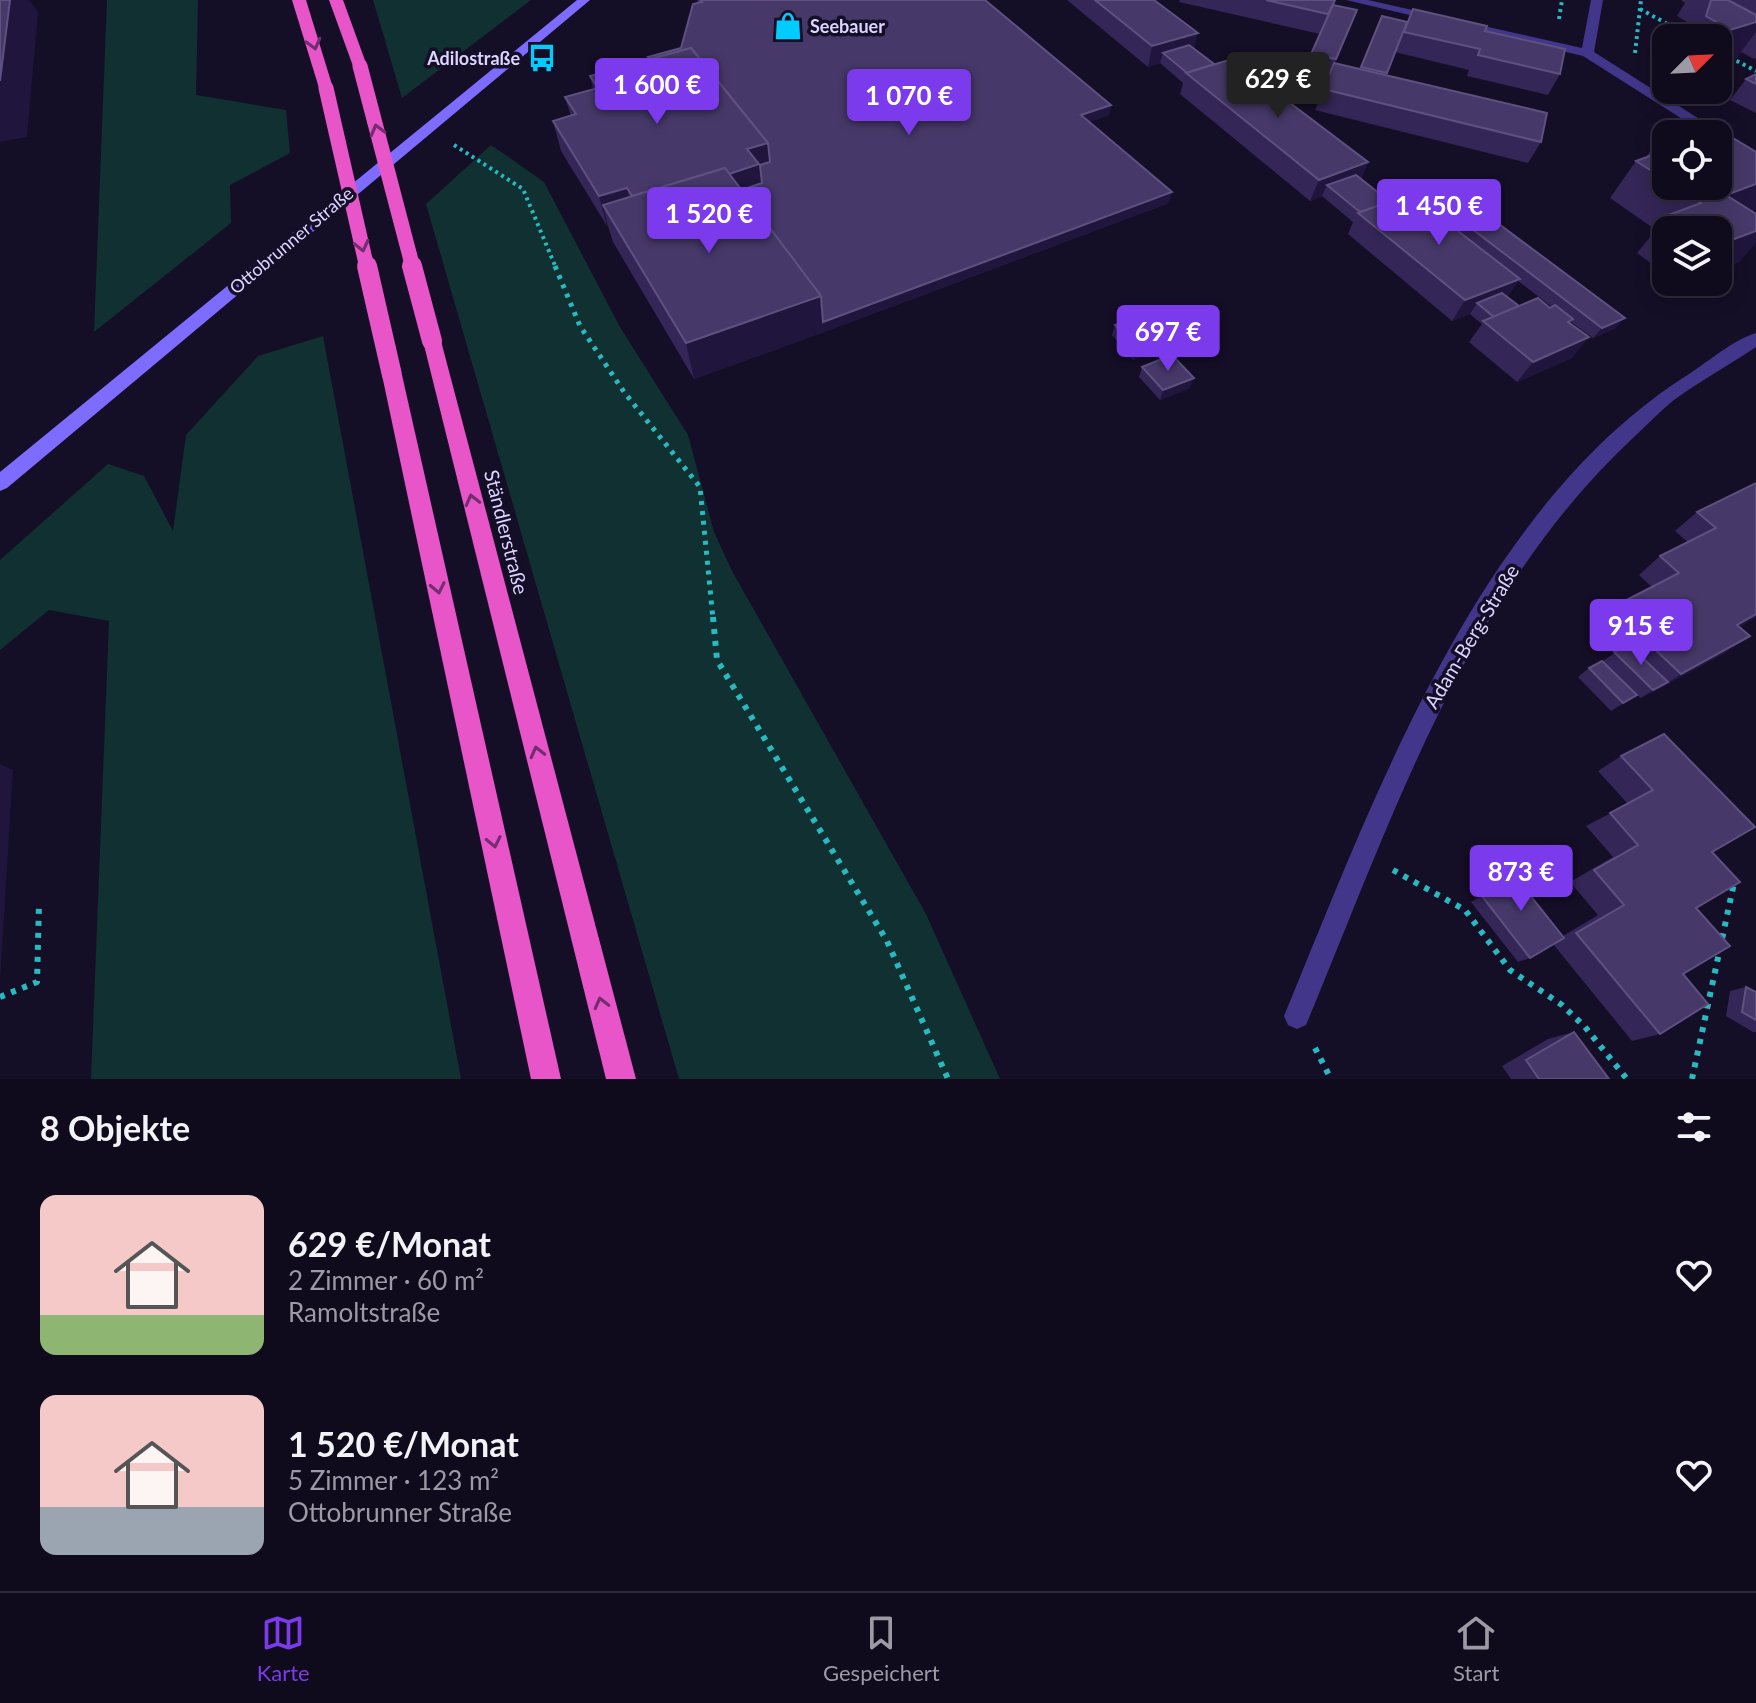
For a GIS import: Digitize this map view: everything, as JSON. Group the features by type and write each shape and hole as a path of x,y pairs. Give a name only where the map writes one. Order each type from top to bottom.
{"highway":[{"path":"299,0 326,88 392,375 546,1079"},
{"name":"Ständlerstraße","path":"336,0 360,66 621,1079"}],"main road":[{"name":"Ottobrunner Straße","path":"0,483 584,0"}],"street":[{"path":"1352,0 1587,53 1694,120"},
{"path":"1587,53 1597,0"},
{"name":"Adam-Berg-Straße","path":"1297,1016 1425,711 1536,529 1592,461 1658,403 1717,359 1756,339"}],"path":[{"path":"1631,81 1641,0"},
{"path":"1640,9 1667,24"},
{"path":"1732,58 1756,71"},
{"path":"453,145 523,189 580,326 624,392 700,487 717,660 887,941 948,1079"},
{"path":"1363,855 1465,910 1510,970 1562,1005 1585,1027 1627,1079"},
{"path":"1692,1079 1734,883"},
{"path":"0,997 37,982 39,904"}],"green space":[{"path":"107,0 198,0 196,95 286,110 290,153 230,185 231,223 94,332"},
{"path":"373,0 531,0 402,98"},
{"path":"491,145 544,182 620,327 688,435 714,532 732,571 926,914 1000,1079 679,1079 426,204"},
{"path":"323,336 461,1079 91,1079 109,621 49,610 0,650 0,560 108,464 144,476 173,531 186,435 258,356"}],"building":[{"path":"0,0 10,0 0,81"},
{"path":"700,0 985,0 1111,105 1081,115 1172,192 823,322 821,296 741,190 762,183 760,165 770,162 768,143 691,48 648,57 681,48 693,4 702,2"},
{"path":"1095,0 1154,0 1198,33 1152,46"},
{"path":"1266,0 1335,0 1328,14"},
{"path":"1711,0 1728,0 1756,15 1756,22 1732,29 1732,24 1720,24 1706,16"},
{"path":"1333,5 1357,10 1336,59 1311,54"},
{"path":"1413,9 1487,26 1485,31 1565,49 1560,74 1478,55 1480,49 1404,32"},
{"path":"1382,16 1407,22 1387,73 1361,67"},
{"path":"1189,45 1214,64 1187,73 1163,53"},
{"path":"691,48 768,143 747,149 759,164 729,174 725,168 632,196 627,188 599,196 553,121 576,114 565,97 598,88 590,76"},
{"path":"1232,59 1368,162 1319,180 1186,73"},
{"path":"1334,63 1547,113 1541,142 1323,89"},
{"path":"1756,74 1756,84 1746,79"},
{"path":"1732,138 1756,152 1756,184 1732,193"},
{"path":"1652,155 1652,171 1636,161"},
{"path":"725,168 821,296 686,343 603,205"},
{"path":"1356,175 1390,202 1360,212 1327,185"},
{"path":"1452,189 1625,318 1602,328 1430,197"},
{"path":"1410,194 1520,279 1465,300 1358,213"},
{"path":"1732,199 1756,214 1756,231 1732,240 1732,216 1666,216 1701,203 1696,200"},
{"path":"1502,293 1519,306 1494,317 1477,303"},
{"path":"1538,298 1550,308 1555,305 1573,319 1568,322 1589,337 1533,362 1483,321"},
{"path":"1139,317 1160,342 1136,350 1115,325"},
{"path":"1172,355 1194,378 1163,390 1142,367"},
{"path":"1756,483 1756,614 1737,625 1750,636 1681,674 1611,608 1679,573 1660,556 1716,528 1697,512"},
{"path":"1629,645 1668,682 1653,690 1614,652"},
{"path":"1602,661 1637,695 1623,703 1589,668"},
{"path":"1664,734 1755,827 1712,852 1740,882 1696,908 1730,946 1683,974 1708,1004 1660,1034 1576,933 1624,905 1594,870 1638,845 1610,813 1653,790 1621,756"},
{"path":"1502,860 1564,938 1530,958 1482,896 1501,886 1487,868"},
{"path":"1746,987 1756,992 1756,1020 1742,1012"},
{"path":"1574,1032 1609,1079 1539,1079 1526,1060"}],"place":[{"name":"Seebauer","path":"788,26"},
{"name":"Adilostraße","path":"542,58"}]}
